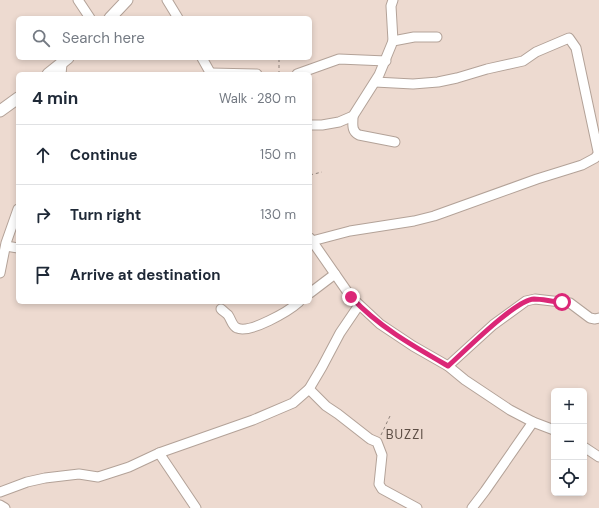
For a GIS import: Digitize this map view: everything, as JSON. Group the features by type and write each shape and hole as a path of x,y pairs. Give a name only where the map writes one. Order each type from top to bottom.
{"main road":[{"path":"112,16 126,0"},
{"path":"52,72 64,65"},
{"path":"0,112 16,100"}],"street":[{"path":"78,0 89,16"},
{"path":"167,0 177,16"},
{"path":"393,0 391,6 393,41 390,45 386,61 375,82 353,116 353,130 359,135 395,142"},
{"path":"393,41 414,37 438,37"},
{"path":"312,239 414,221 434,216 517,186 582,165 599,154 576,48 569,38 536,52 523,61 487,69 457,78 438,82 413,84 375,82"},
{"path":"302,72 338,59 386,61"},
{"path":"203,60 210,72"},
{"path":"312,125 339,122 353,116"},
{"path":"0,273 6,246 16,215"},
{"path":"312,240 359,305 380,324 448,366 465,380 510,410 533,422 551,429"},
{"path":"6,246 16,248"},
{"path":"312,291 335,274"},
{"path":"448,366 493,324 526,301 535,299 570,303 590,318 599,318"},
{"path":"221,309 238,329 249,328 269,321 296,304"},
{"path":"0,492 27,482 67,475 79,474 98,477 129,467 159,454 293,404 309,389 340,333 359,305"},
{"path":"309,389 326,406 370,439 377,442 382,455 380,486 382,489 417,508"},
{"path":"472,508 533,422"},
{"path":"587,449 599,457"},
{"path":"159,454 196,508"},
{"path":"0,505 5,508"}],"path":[{"path":"279,60 279,72"},
{"path":"312,174 322,172"},
{"path":"377,442 390,416"}],"district":[{"name":"BUZZI","path":"405,434"}],"route":[{"path":"351,297 380,324 412,346 448,366 493,324 526,301 535,299 551,302 562,302"}]}
